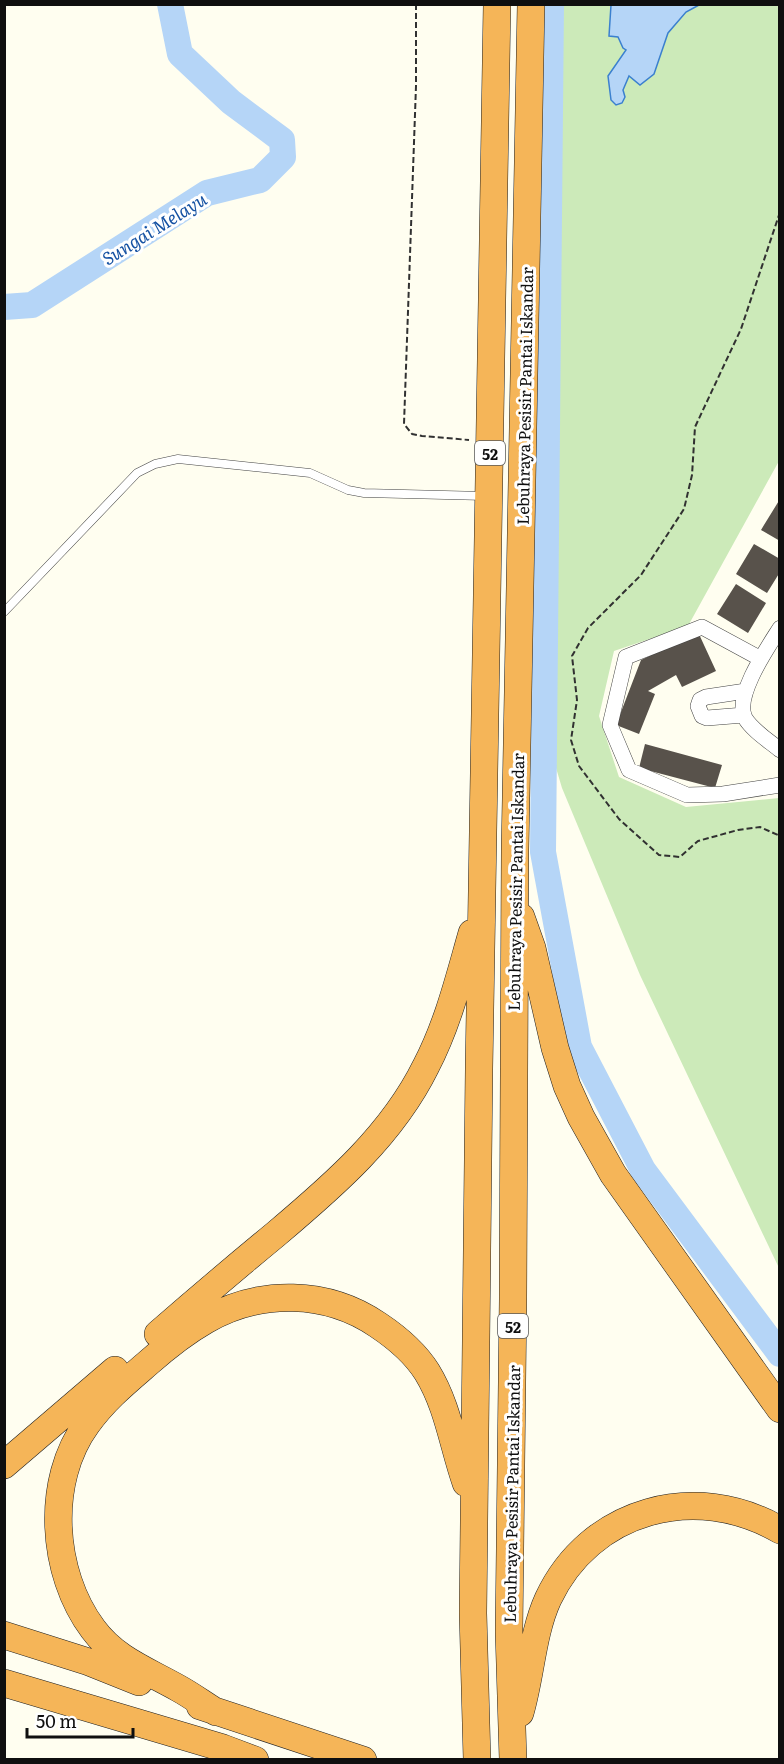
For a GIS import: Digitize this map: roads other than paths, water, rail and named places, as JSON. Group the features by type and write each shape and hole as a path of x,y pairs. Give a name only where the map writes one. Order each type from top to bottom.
{"highway":[{"name":"Lebuhraya Pesisir Pantai Iskandar","path":"476,1754 473,1613 479,1069 497,4"},
{"name":"Lebuhraya Pesisir Pantai Iskandar","path":"512,1749 509,1632 513,1311 514,902 531,4"},
{"path":"4,1465 309,1206 359,1160 379,1138 412,1091 439,1038 483,901"},
{"path":"514,902 532,948 555,1048 567,1086 581,1117 613,1174 780,1409"},
{"path":"216,1712 177,1687 130,1663 111,1649 93,1629 78,1605 61,1549 59,1499 72,1449 86,1425 107,1400 185,1333 228,1309 284,1297 332,1303 372,1320 398,1340 427,1372 450,1424 475,1509"},
{"path":"512,1749 540,1621 549,1599 567,1568 590,1542 624,1521 684,1505 725,1508 766,1522 780,1530"},
{"path":"4,1635 89,1662 216,1712 363,1760"},
{"path":"4,1683 223,1748 255,1760"}],"street":[{"path":"760,659 702,627 626,657 610,725 630,770 687,795 723,794 780,785"},
{"path":"780,628 760,659 742,704 746,718 780,750"},
{"path":"746,691 706,697 700,700 698,706 702,716 707,718 746,718"}],"lane":[{"path":"4,612 137,473 155,464 178,459 310,473 348,490 364,493 489,496"}],"water":[{"path":"611,5 699,5 686,12 668,33 654,74 640,85 629,76 623,90 625,97 622,103 616,105 611,100 608,76 626,50 618,37 609,36"}],"waterway":[{"name":"Sungai Melayu","path":"4,307 32,305 207,193 260,180 283,157 282,140 231,102 180,54 170,4"},
{"path":"551,4 543,852 579,1047 643,1170 780,1354"}]}
